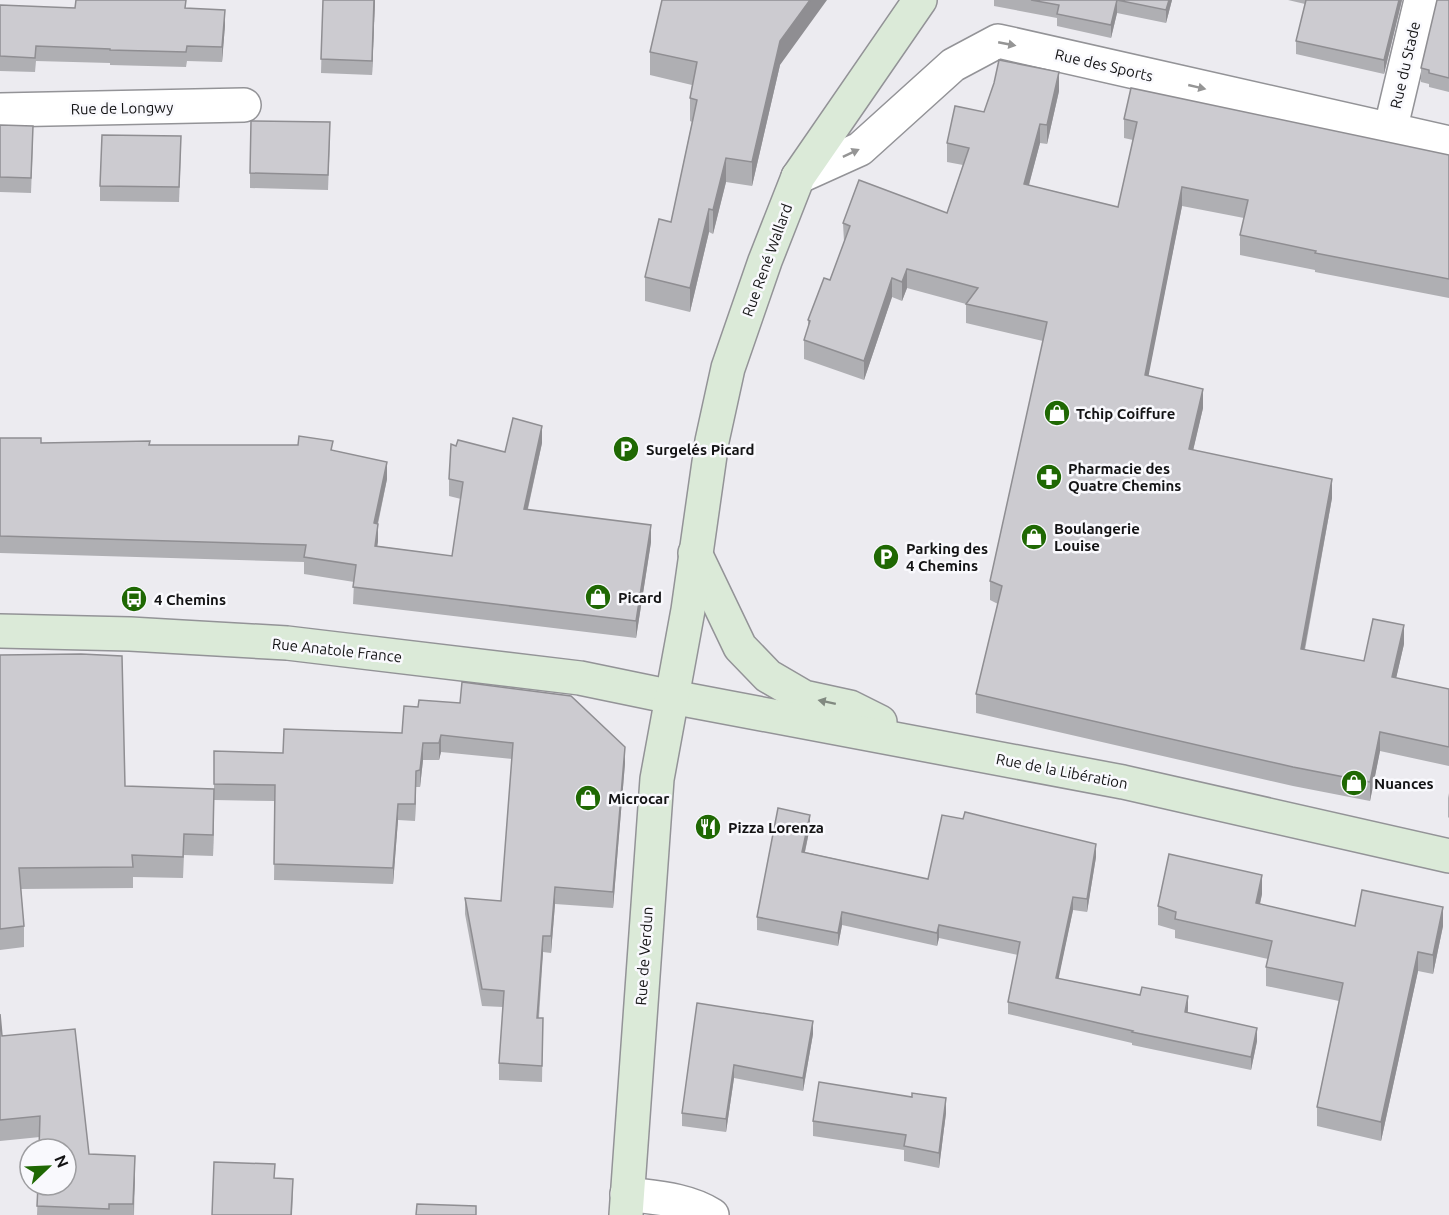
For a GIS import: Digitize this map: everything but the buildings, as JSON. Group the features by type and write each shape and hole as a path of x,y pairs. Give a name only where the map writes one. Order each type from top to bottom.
{"main road":[{"name":"Rue René Wallard","path":"672,698 688,610 694,553 712,441 728,368 765,261 798,177 920,0"},
{"path":"694,553 740,647 768,676 804,697 850,707 919,742"},
{"name":"Rue Anatole France","path":"0,631 130,634 287,643 580,678 672,698"},
{"name":"Rue de la Libération","path":"672,698 919,742 1123,782 1449,856"},
{"name":"Rue de Verdun","path":"626,1204 654,812 657,779 672,698"}],"street":[{"name":"Rue du Stade","path":"1390,131 1420,0"},
{"name":"Rue des Sports","path":"798,177 860,149 953,65 998,41 1449,144"},
{"name":"Rue de Longwy","path":"0,110 243,105"},
{"path":"626,1204 671,1199 698,1207 712,1215"}],"place":[{"name":"Tchip Coiffure","path":"1057,413"},
{"name":"Surgelés Picard","path":"626,449"},
{"name":"Pharmacie des Quatre Chemins","path":"1049,477"},
{"name":"Boulangerie Louise","path":"1034,537"},
{"name":"Parking des 4 Chemins","path":"886,557"},
{"name":"Picard","path":"598,597"},
{"name":"4 Chemins","path":"134,599"},
{"name":"Nuances","path":"1354,783"},
{"name":"Microcar","path":"588,798"},
{"name":"Pizza Lorenza","path":"708,827"}]}
